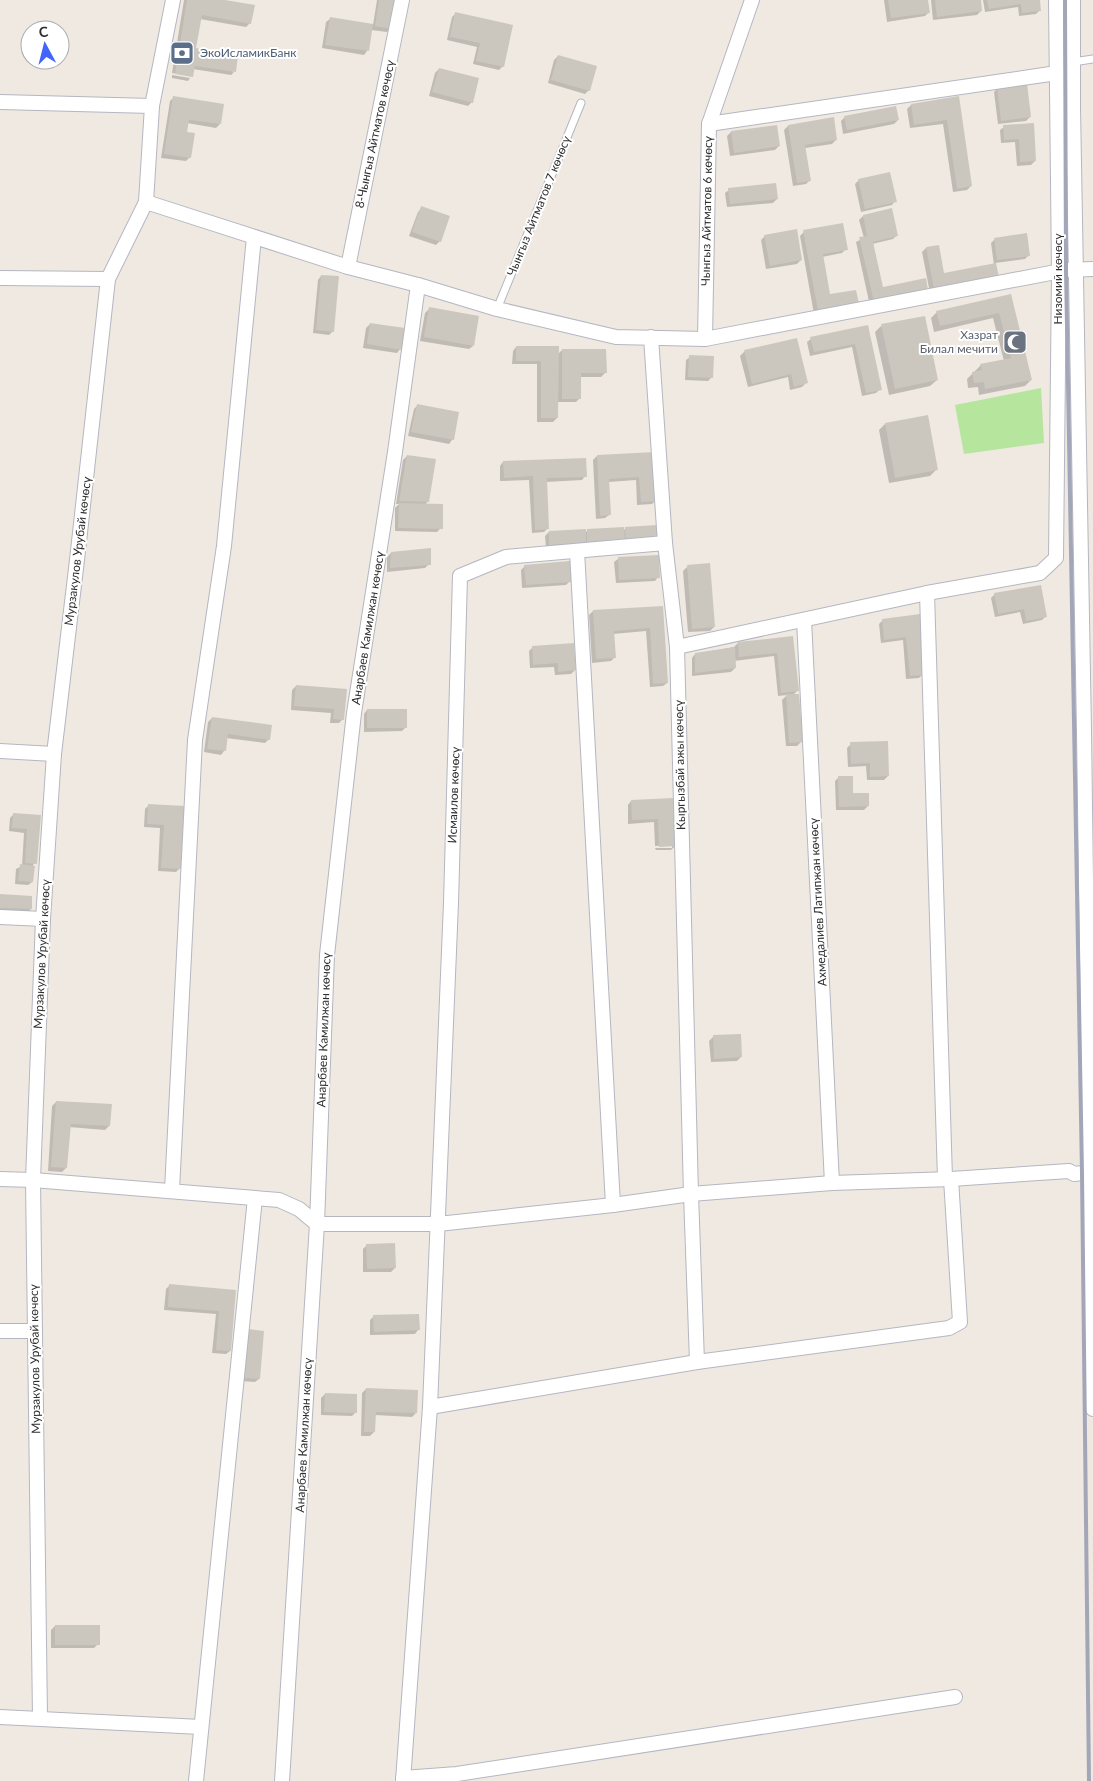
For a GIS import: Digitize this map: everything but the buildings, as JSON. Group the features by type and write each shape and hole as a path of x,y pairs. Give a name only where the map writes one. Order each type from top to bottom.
{"street":[{"path":"173,0 152,106 146,202 348,267 418,285 497,309 616,337 705,340 1059,272 1093,269"},
{"name":"8-Чынгыз Айтматов көчөсү","path":"348,267 402,0"},
{"name":"Чынгыз Айтматов 6 көчөсү","path":"705,340 709,124 752,0"},
{"name":"Низомий көчөсү","path":"927,593 1040,573 1056,558 1059,272 1056,0"},
{"path":"1073,0 1076,270 1090,912 1093,1409"},
{"path":"709,124 1057,73"},
{"path":"0,102 152,106"},
{"name":"Мурзакулов Урубай көчөсү","path":"40,1718 34,1180 43,919 54,754 108,279 146,202"},
{"path":"172,1190 195,740 224,546 254,237"},
{"path":"0,278 108,279"},
{"name":"Анарбаев Камилжан көчөсү","path":"282,1781 317,1224 327,955 354,713 395,452 418,285"},
{"name":"Кыргызбай ажы көчөсү","path":"651,337 665,543 678,648 691,1194 697,1362"},
{"name":"Исмаилов көчөсү","path":"438,1224 451,903 460,576 506,557 665,543"},
{"path":"577,551 613,1205"},
{"path":"430,1406 697,1362 949,1328 960,1322 948,1179 927,593 678,648"},
{"name":"Ахмедалиев Латипжан көчөсү","path":"804,620 832,1184"},
{"path":"0,751 54,754"},
{"path":"0,917 43,919"},
{"path":"0,1179 172,1190 279,1200 299,1209 317,1224 438,1224 613,1205 691,1194 832,1184 1069,1171 1074,1174 1092,1172"},
{"path":"196,1781 255,1198"},
{"path":"438,1224 430,1406 403,1780 457,1774 955,1697"},
{"path":"0,1331 35,1331"},
{"path":"0,1717 201,1727"}],"lane":[{"path":"1073,62 1093,59"},
{"name":"Чынгыз Айтматов 7 көчөсү","path":"497,309 581,103"}],"green space":[{"path":"1041,388 1044,443 964,454 955,405"}],"railway":[{"path":"1065,0 1066,270 1082,1173 1089,1781"}],"place":[{"name":"ЭкоИсламикБанк","path":"182,53"},
{"name":"Хазрат Билал мечити","path":"1015,342"}]}
